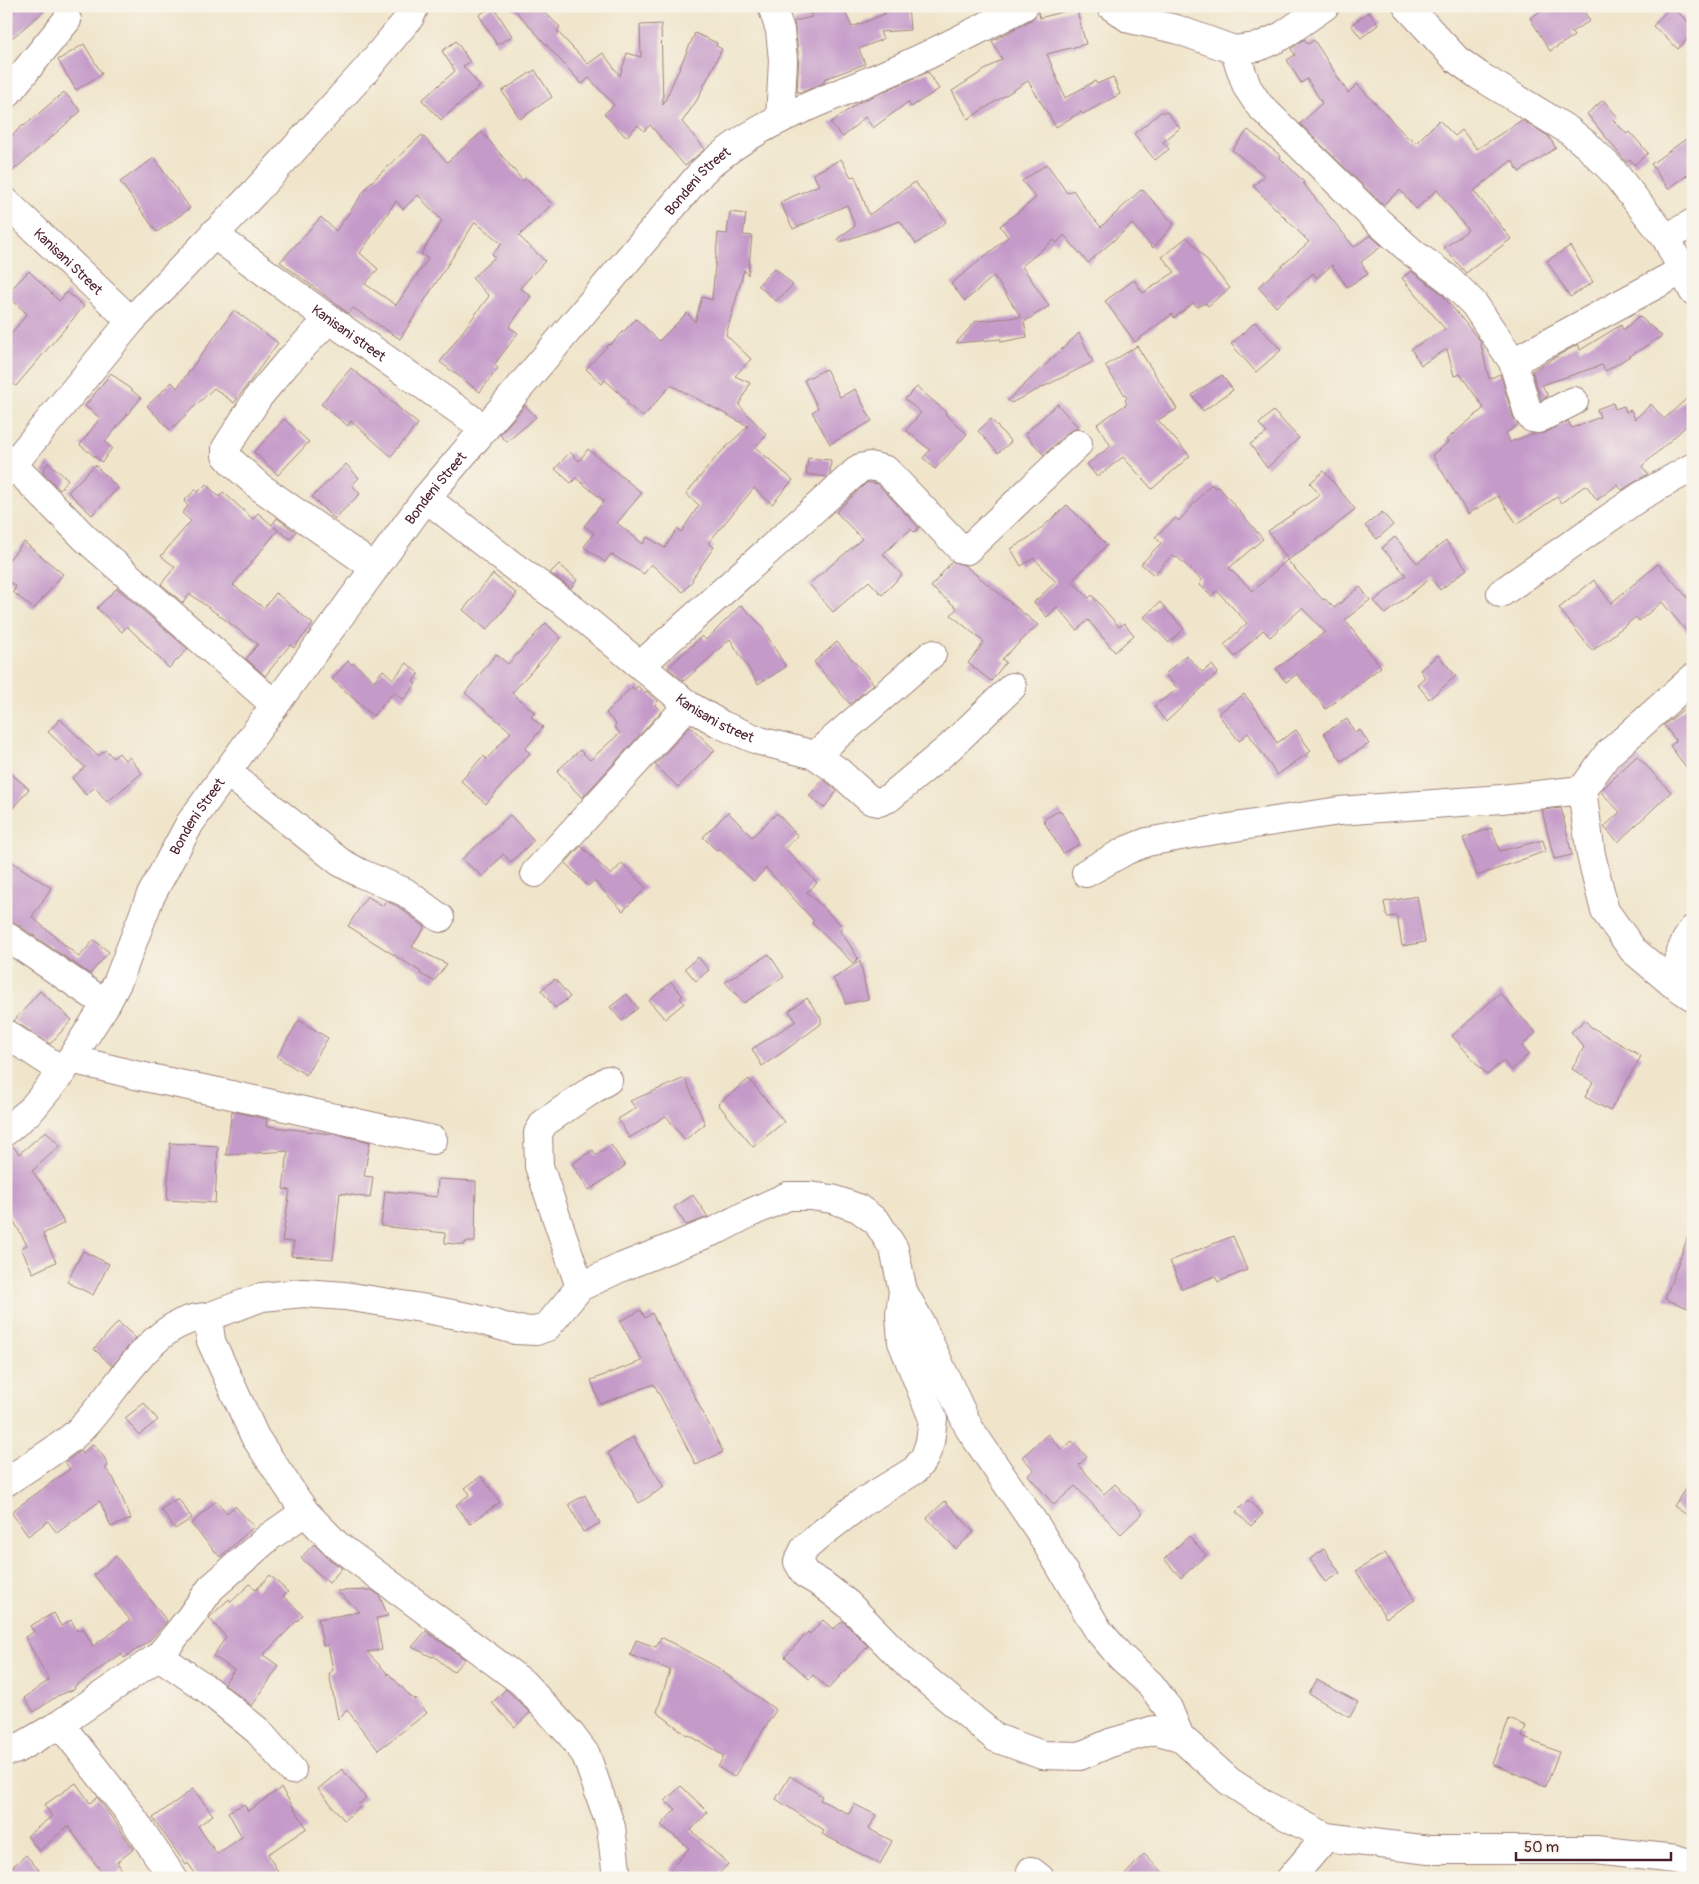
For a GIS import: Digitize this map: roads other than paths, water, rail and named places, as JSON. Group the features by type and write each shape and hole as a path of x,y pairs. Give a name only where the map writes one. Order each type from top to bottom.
{"street":[{"path":"275,705 86,538 9,465 131,322 365,71 410,17 415,6"},
{"path":"772,6 780,30 783,60 780,119"},
{"name":"Bondeni Street","path":"6,1131 31,1110 67,1065 106,1004 118,981 150,897 190,823 275,705 426,498 702,172 739,141 780,119 946,48 1024,6"},
{"path":"1111,6 1130,19 1176,29 1234,50 1258,47 1282,36 1325,6"},
{"path":"1407,6 1456,59 1478,75 1568,130 1588,146 1612,170 1666,238 1688,280 1513,362"},
{"path":"6,95 67,20"},
{"path":"1234,50 1247,87 1259,104 1372,216 1414,253 1450,280 1474,304 1513,362 1528,414 1532,418 1538,419 1574,401"},
{"name":"Kanisani Street","path":"6,202 131,322"},
{"path":"1666,238 1693,223"},
{"name":"Kanisani street","path":"213,234 329,320 484,428"},
{"path":"329,320 286,364 259,396 226,448 226,455 233,464 260,487 375,568"},
{"path":"641,664 860,468 870,466 886,470 962,549 967,550 1078,444"},
{"path":"1501,593 1641,496 1693,467"},
{"name":"Kanisani street","path":"426,498 512,566 569,606 688,705 722,726 760,741 815,755 838,771 870,800 879,802 890,798 950,748 1012,687"},
{"path":"815,755 932,654"},
{"path":"1682,990 1633,950 1605,911 1591,855 1582,790 1607,756 1693,678"},
{"path":"535,873 688,705"},
{"path":"227,772 340,862 360,873 405,892 440,918"},
{"path":"1086,873 1127,850 1147,842 1203,832 1339,811 1481,801 1582,790"},
{"path":"1682,990 1679,954 1685,939 1693,929"},
{"path":"6,936 106,1004"},
{"path":"6,1034 67,1065 135,1075 218,1092 433,1140"},
{"path":"580,1288 539,1166 538,1133 544,1122 608,1080"},
{"path":"6,1482 73,1436 152,1343 179,1322 195,1317 208,1316 262,1297 304,1292 345,1296 421,1308 473,1318 515,1330 536,1331 547,1327 553,1322 580,1288 622,1266 719,1230 748,1214 788,1196 832,1199 858,1208 877,1222 894,1249 903,1291 917,1316 969,1428 1038,1530 1098,1630 1120,1656 1151,1685 1168,1708 1180,1737 1229,1781 1267,1806 1326,1837 1429,1850 1596,1850 1675,1859 1693,1864"},
{"path":"903,1291 900,1314 902,1342 933,1419 926,1457 915,1470 863,1502 820,1534 805,1548 798,1562 805,1574 822,1584 848,1604 904,1661 996,1738 1042,1755 1080,1756 1110,1743 1154,1730 1180,1737"},
{"path":"208,1316 211,1341 251,1430 305,1512 337,1545 522,1682 571,1735 586,1755 612,1827 617,1878"},
{"path":"6,1752 15,1750 60,1724 159,1656 211,1588 269,1536 305,1512"},
{"path":"159,1656 204,1687 258,1731 292,1770"},
{"path":"60,1724 128,1811 173,1878"},
{"path":"1291,1878 1326,1837"}]}
